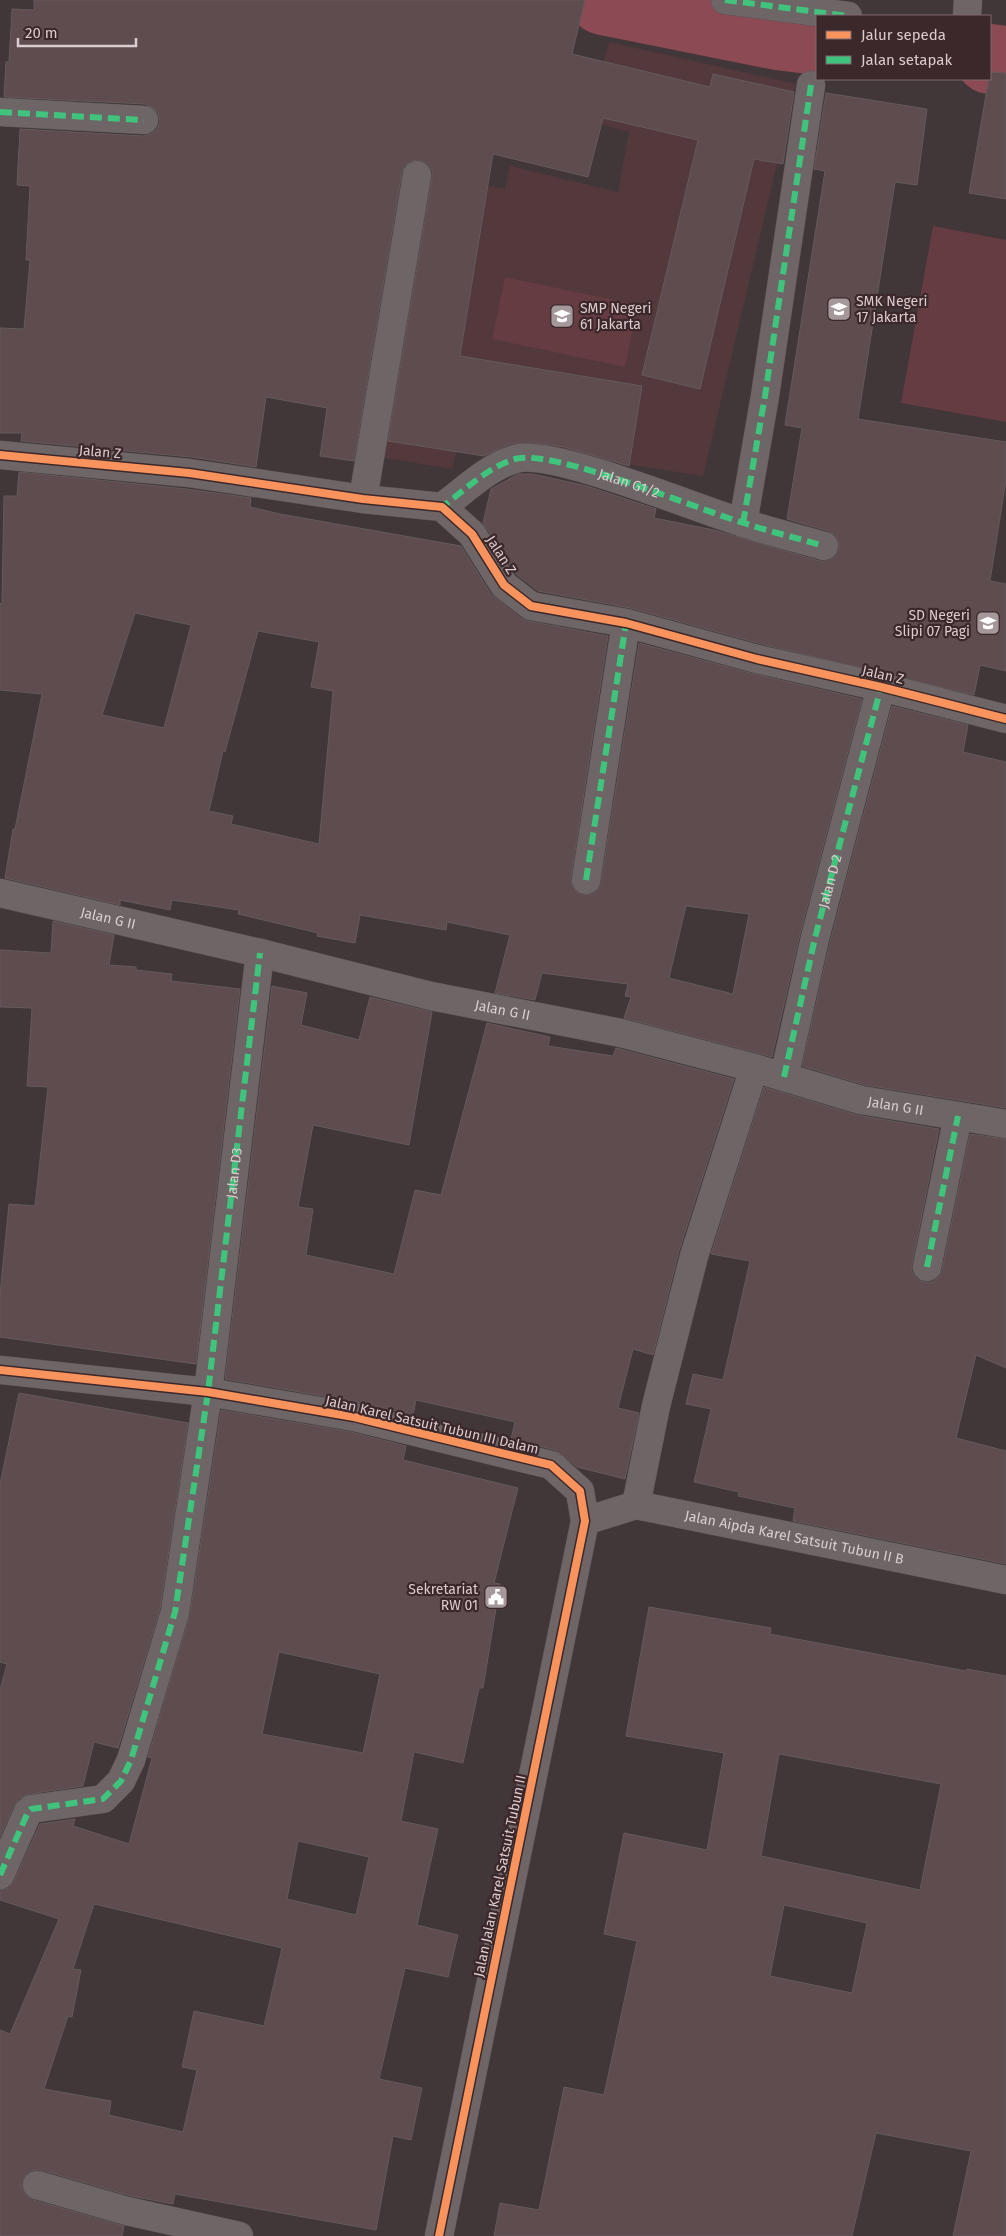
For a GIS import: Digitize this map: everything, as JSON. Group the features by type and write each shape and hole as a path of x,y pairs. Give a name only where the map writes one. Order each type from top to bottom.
{"street":[{"path":"725,0 840,15"},
{"path":"967,15 968,0"},
{"path":"743,523 766,396 811,85"},
{"path":"0,112 144,120"},
{"path":"363,500 417,175"},
{"name":"Jalan Z","path":"0,455 189,473 363,500 442,506 472,534 504,585 530,606 626,622 757,659 881,687 1006,719"},
{"name":"Jalan G1/2","path":"442,506 496,466 517,458 539,458 579,468 743,523 824,546"},
{"path":"586,880 626,622"},
{"name":"Jalan D 2","path":"784,1077 815,938 881,687"},
{"name":"Jalan G II","path":"0,893 260,953 431,996 621,1033 754,1068 861,1100 1006,1124"},
{"name":"Jalan D3","path":"0,1875 31,1809 68,1802 103,1799 121,1781 131,1760 175,1612 208,1392 260,953"},
{"path":"636,1505 656,1406 694,1256 754,1068"},
{"path":"927,1267 958,1116"},
{"name":"Jalan Karel Satsuit Tubun III Dalam","path":"0,1370 208,1392 354,1417 432,1438 551,1465 580,1491 585,1521"},
{"name":"Jalan Aipda Karel Satsuit Tubun II B","path":"585,1521 636,1505 1006,1580"},
{"name":"Jalan Jalan Karel Satsuit Tubun II","path":"439,2236 585,1521"},
{"path":"37,2185 127,2211 239,2236"}],"shaded area":[{"name":"SMP Negeri 61 Jakarta","path":"609,42 796,84 703,476 460,439 452,469 361,454 407,171 505,189 510,166 618,192 629,132 588,121"},
{"path":"933,226 1006,240 1006,422 901,403"},
{"path":"505,277 638,305 625,367 492,339"}],"building":[{"path":"34,0 585,0 572,54 710,87 713,74 794,92 783,164 754,159 700,389 642,375 698,140 603,118 588,177 493,154 460,356 642,386 629,466 564,447 536,443 510,444 484,456 388,441 432,178 432,170 427,163 419,160 411,161 405,165 402,172 354,461 320,456 327,408 266,397 256,467 191,457 21,441 22,433 0,433 0,328 24,329 30,260 26,260 30,186 17,185 20,129 143,136 151,134 157,129 160,121 158,113 152,107 145,104 4,97 6,62 9,62 12,9 34,10"},
{"path":"991,72 1006,73 1006,199 969,193"},
{"path":"826,93 927,109 917,185 895,182 858,419 1006,442 1006,480 990,581 1006,584 1006,671 980,665 974,695 761,644 630,608 538,591 516,574 483,523 491,489 518,474 533,474 587,486 656,509 654,518 714,530 820,561 828,561 835,557 839,550 839,543 835,535 828,531 787,519 802,428 785,425 825,171 814,169"},
{"path":"19,472 187,489 251,498 250,507 280,514 461,546 491,594 521,618 528,621 608,636 571,878 572,886 583,895 592,894 598,889 601,882 639,643 754,674 862,699 800,934 772,1057 624,1018 631,997 625,996 628,984 542,973 535,1000 495,993 510,935 447,922 446,930 360,915 355,943 317,936 318,933 238,914 239,910 172,900 170,910 120,900 120,905 5,878 13,829 15,829 42,694 0,690 0,603 2,604 4,496 17,496","holes":["135,613 191,625 164,728 102,715","258,631 319,642 311,687 333,691 319,844 231,824 233,816 209,811 223,751 225,752","686,906 749,914 733,994 669,978"]},
{"path":"892,706 968,725 963,752 1006,762 1006,1108 865,1085 802,1066 830,942"},
{"path":"53,921 114,935 109,965 136,967 136,970 172,974 171,981 240,989 196,1364 0,1337 0,1294 9,1204 35,1206 48,1087 27,1086 32,1008 0,1007 0,950 51,953"},
{"path":"272,986 307,993 301,1025 359,1040 370,997 432,1012 409,1145 313,1125 298,1207 313,1209 306,1255 394,1274 415,1190 441,1195 487,1023 550,1037 548,1046 613,1056 616,1048 734,1079 679,1251 653,1355 633,1349 618,1408 639,1413 625,1479 577,1467 555,1450 511,1439 515,1422 416,1400 413,1415 357,1402 225,1379"},
{"path":"764,1087 857,1115 939,1129 912,1264 912,1272 917,1279 923,1282 932,1282 939,1277 942,1270 970,1134 1006,1139 1006,1368 976,1355 956,1438 1006,1451 1006,1564 793,1521 795,1508 738,1496 739,1492 694,1482 711,1409 686,1404 693,1374 723,1380 750,1261 711,1254"},
{"path":"19,1393 188,1423 160,1609 118,1748 94,1742 83,1786 29,1794 20,1798 14,1806 0,1837 0,1690 7,1664 0,1662 0,1484"},
{"path":"221,1410 351,1432 406,1446 403,1460 518,1488 494,1583 500,1584 483,1688 479,1688 463,1763 414,1752 401,1821 438,1829 417,1925 458,1935 448,1977 405,1968 379,2079 422,2088 411,2140 393,2136 376,2230 175,2194 173,2204 131,2196 41,2170 34,2170 27,2173 22,2181 22,2189 26,2196 33,2200 124,2226 122,2236 0,2236 0,2030 10,2034 59,1919 0,1900 0,1890 9,1888 14,1881 40,1824 75,1819 73,1826 129,1844 152,1758 148,1757 190,1614","holes":["279,1652 380,1674 363,1753 262,1734","298,1841 369,1857 356,1915 287,1899","94,1904 282,1948 264,2026 194,2011 182,2067 197,2070 183,2132 109,2115 111,2101 44,2089 68,2016 72,2017 81,1970 73,1969"]},
{"path":"649,1607 771,1628 770,1634 966,1671 967,1669 1006,1676 1006,2236 953,2236 971,2151 876,2133 852,2236 494,2236 500,2203 539,2210 564,2087 604,2095 637,1941 604,1934 624,1833 707,1850 724,1753 626,1736","holes":["779,1754 941,1784 920,1890 761,1856","784,1905 867,1923 852,1993 770,1976"]}],"waterway":[{"path":"603,0 778,35 816,40"},
{"path":"991,59 1006,61"}],"marked path":[{"path":"725,0 840,15"},
{"path":"743,523 765,396 811,85"},
{"path":"0,112 144,120"},
{"path":"445,509 442,507 495,467 515,459 534,458 592,471 723,516 824,546"},
{"path":"586,880 626,623"},
{"path":"784,1077 815,938 881,687"},
{"path":"0,1875 31,1809 103,1799 121,1781 131,1760 175,1612 208,1392 260,953"},
{"path":"927,1267 958,1116"}],"cycle path":[{"path":"0,455 189,473 363,499 442,507 472,534 504,585 531,606 626,623 757,659 881,687 1006,719"},
{"path":"0,1370 208,1392 354,1417 551,1465 580,1491 585,1521 439,2236"}],"place":[{"name":"SMK Negeri 17 Jakarta","path":"839,309"},
{"name":"SMP Negeri 61 Jakarta","path":"562,316"},
{"name":"SD Negeri Slipi 07 Pagi","path":"988,623"},
{"name":"Sekretariat RW 01","path":"496,1597"}]}
